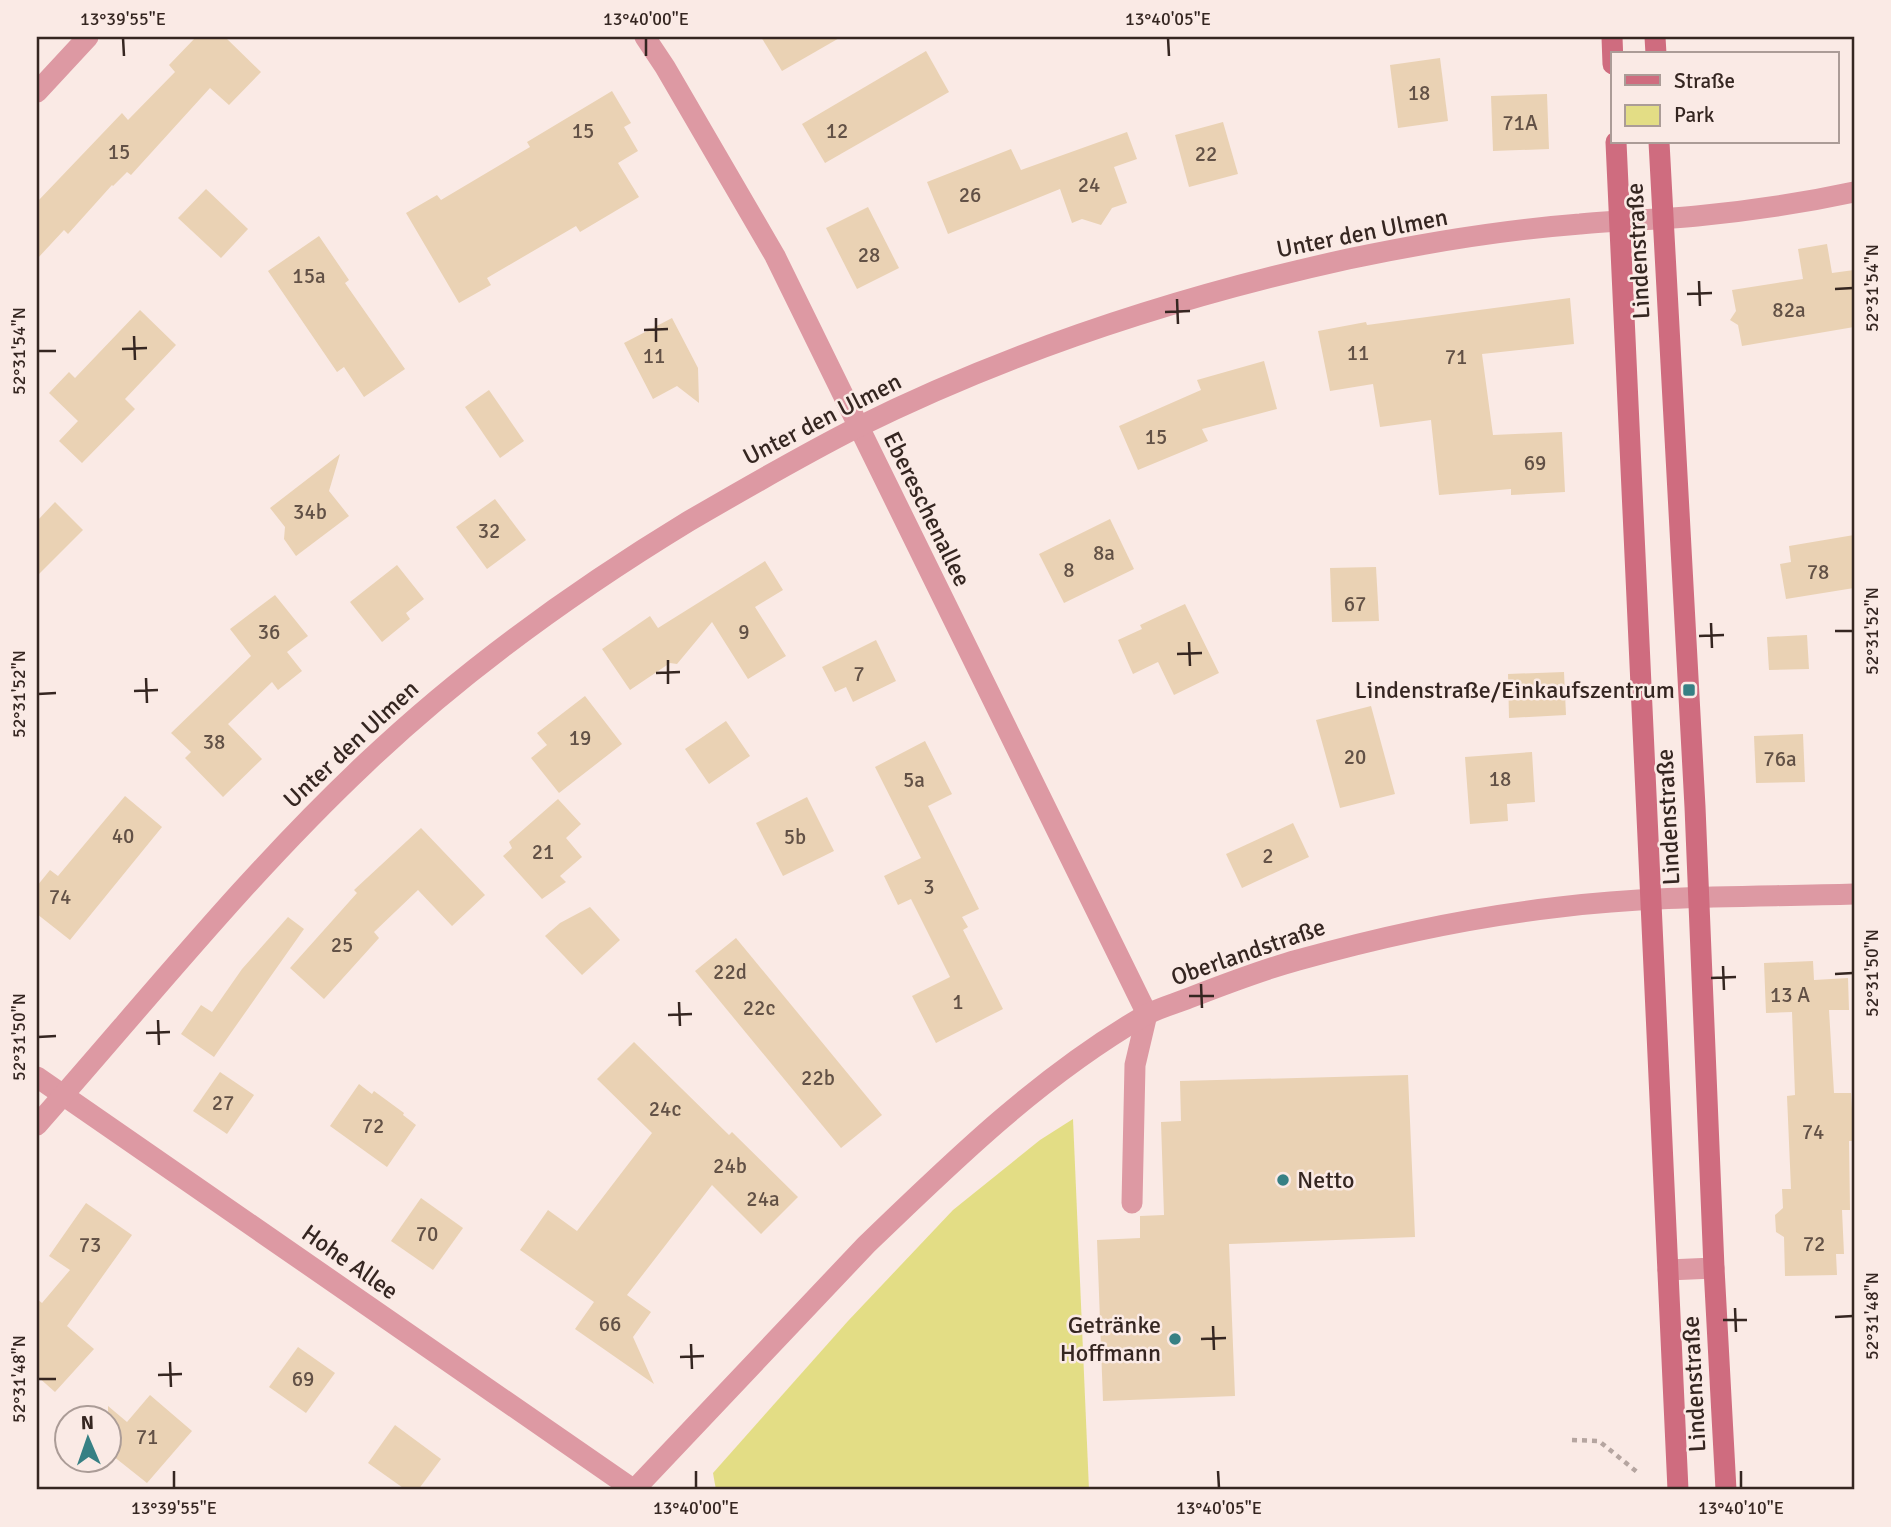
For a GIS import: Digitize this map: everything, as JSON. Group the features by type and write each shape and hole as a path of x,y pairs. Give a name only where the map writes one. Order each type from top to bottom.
{"street":[{"path":"37,92 88,37"},
{"name":"Ebereschenallee","path":"645,37 775,256 1147,1014"},
{"name":"Lindenstraße","path":"1616,144 1678,1490"},
{"name":"Lindenstraße","path":"1659,144 1699,898 1726,1490"},
{"name":"Unter den Ulmen","path":"37,1125 286,842 367,762 440,697 504,646 629,558 753,483 858,428 942,389 1149,311 1350,259 1447,241 1572,224 1696,216 1854,192"},
{"name":"Oberlandstraße","path":"634,1490 866,1245 1016,1105 1075,1059 1147,1014 1261,970 1372,939 1465,921 1561,907 1649,900 1854,894"},
{"path":"1132,1203 1135,1065 1147,1014"},
{"name":"Hohe Allee","path":"37,1077 634,1490"},
{"path":"1668,1270 1714,1268"}],"path":[{"path":"1572,1440 1599,1441 1637,1472"}],"green space":[{"path":"1073,1119 1089,1490 716,1490 713,1473 848,1321 953,1210 1040,1140"}],"building":[{"path":"196,37 225,37 261,72 229,105 210,88 131,175 127,172 112,185 68,234 64,230 37,259 37,202 122,113 128,120 175,72 169,65"},
{"path":"761,37 841,37 782,71"},
{"path":"926,51 949,92 825,163 802,124"},
{"path":"1440,58 1448,121 1398,128 1390,65"},
{"path":"612,91 631,123 624,127 638,151 618,163 639,197 580,232 576,226 487,278 491,285 459,303 406,213 437,195 441,200 530,147 527,142"},
{"path":"1547,94 1549,149 1493,151 1491,96"},
{"path":"1223,122 1238,174 1189,187 1175,135"},
{"path":"1127,132 1137,159 1114,167 1127,203 1112,208 1101,225 1082,219 1072,223 1060,189 948,234 927,182 1011,149 1021,170"},
{"path":"206,189 248,229 221,258 178,218"},
{"path":"868,207 899,268 857,289 826,228"},
{"path":"319,236 349,280 345,283 405,369 364,397 344,367 337,372 268,271"},
{"path":"1827,244 1832,273 1854,270 1854,327 1742,346 1738,325 1730,320 1736,311 1732,290 1803,279 1798,249"},
{"path":"1570,298 1574,344 1482,354 1493,435 1562,432 1565,492 1511,495 1511,489 1439,495 1431,420 1380,427 1373,384 1330,391 1318,331 1366,322 1367,325"},
{"path":"140,310 176,345 125,399 135,409 82,463 59,441 78,421 49,393 69,372 75,378"},
{"path":"672,318 698,368 699,403 677,386 653,399 624,343"},
{"path":"1264,361 1277,409 1202,429 1208,441 1138,470 1119,426 1201,390 1197,380"},
{"path":"489,390 524,441 500,458 465,407"},
{"path":"340,454 329,491 349,516 296,556 284,539 285,527 270,508"},
{"path":"495,499 526,540 487,569 456,527"},
{"path":"55,502 83,530 37,576 37,521"},
{"path":"1110,519 1134,569 1064,603 1039,554"},
{"path":"1854,535 1854,588 1786,599 1780,564 1791,562 1789,546"},
{"path":"765,561 783,590 755,607 786,656 748,679 712,622 677,664 670,663 630,690 602,649 650,616 658,628"},
{"path":"397,565 424,599 406,613 410,619 382,642 350,602"},
{"path":"1376,567 1379,621 1332,622 1330,568"},
{"path":"275,595 308,636 287,652 302,671 278,690 272,682 228,724 262,759 223,797 185,758 191,752 171,733 251,656 230,629"},
{"path":"1185,604 1219,673 1174,695 1158,662 1133,674 1118,640 1142,629 1140,625"},
{"path":"1807,635 1809,669 1769,670 1767,637"},
{"path":"876,640 896,681 853,702 846,687 835,692 822,667"},
{"path":"1564,672 1566,715 1509,718 1508,674"},
{"path":"585,696 622,744 559,793 531,758 547,745 537,733"},
{"path":"1371,706 1395,794 1340,808 1316,720"},
{"path":"726,721 750,756 709,784 685,749"},
{"path":"1803,734 1805,782 1756,783 1754,736"},
{"path":"925,741 952,794 928,806 979,909 962,917 968,927 963,930 1003,1009 936,1043 912,996 950,977 911,899 898,905 884,876 921,858 875,767"},
{"path":"1532,752 1535,802 1507,804 1508,821 1470,824 1465,757"},
{"path":"125,796 162,827 70,940 37,914 37,886 50,870 58,876"},
{"path":"807,797 834,851 783,876 756,823"},
{"path":"558,799 581,824 566,838 582,857 560,876 566,882 542,899 503,856 512,848 509,842"},
{"path":"1293,823 1309,857 1242,888 1226,854"},
{"path":"421,828 485,895 452,926 418,890 374,932 379,938 324,999 290,968 357,893 354,890"},
{"path":"590,907 620,940 582,975 545,936 560,923"},
{"path":"288,917 304,929 214,1057 181,1034 201,1005 212,1012 242,969"},
{"path":"736,938 882,1115 841,1148 695,971"},
{"path":"1813,961 1814,980 1848,978 1849,1010 1829,1010 1834,1093 1851,1093 1854,1141 1849,1141 1850,1210 1842,1210 1844,1254 1836,1254 1837,1275 1785,1276 1784,1237 1776,1232 1775,1215 1783,1208 1782,1189 1791,1189 1787,1096 1795,1095 1792,1012 1766,1013 1764,963"},
{"path":"634,1042 729,1135 732,1132 798,1197 761,1234 712,1185 627,1295 651,1312 633,1337 654,1384 575,1329 594,1302 520,1250 548,1210 577,1231 652,1133 597,1079"},
{"path":"220,1072 254,1095 227,1134 193,1111"},
{"path":"1408,1075 1415,1237 1229,1244 1235,1396 1103,1401 1097,1240 1140,1238 1140,1216 1164,1215 1161,1122 1181,1121 1180,1081"},
{"path":"359,1084 372,1094 374,1091 416,1125 387,1167 330,1126"},
{"path":"421,1198 463,1228 433,1270 391,1241"},
{"path":"86,1203 132,1235 67,1326 94,1349 55,1392 37,1376 37,1299 42,1303 70,1270 49,1256"},
{"path":"298,1347 335,1373 306,1413 269,1387"},
{"path":"150,1395 192,1431 147,1483 122,1463 122,1418 127,1422"},
{"path":"395,1425 441,1459 418,1490 406,1490 368,1463"}],"place":[{"name":"Lindenstraße/Einkaufszentrum","path":"1689,690"},
{"name":"Netto","path":"1283,1180"},
{"name":"Getränke Hoffmann","path":"1175,1339"}]}
